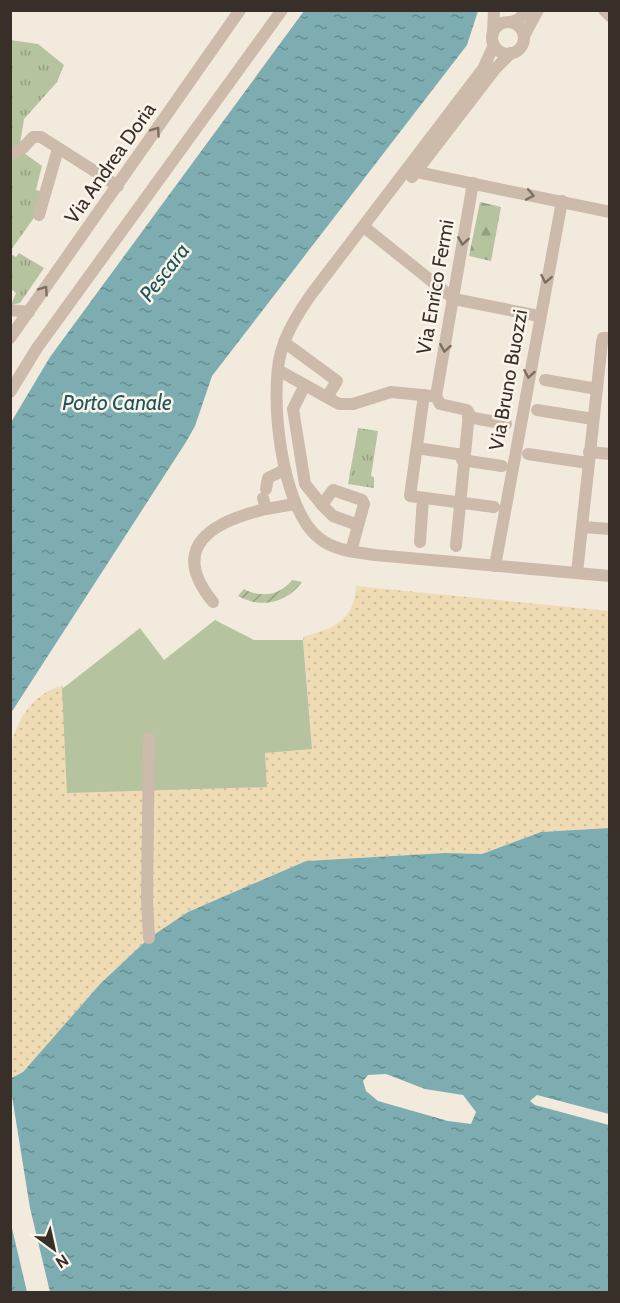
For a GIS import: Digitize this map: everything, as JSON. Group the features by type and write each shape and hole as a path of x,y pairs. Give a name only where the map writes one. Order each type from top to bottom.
{"street":[{"name":"Via Andrea Doria","path":"10,338 240,10"},
{"path":"10,392 37,348 282,10"},
{"path":"494,10 493,39 501,52 511,53"},
{"path":"413,168 483,69 499,25 507,18 519,19 528,10"},
{"path":"538,10 524,36 521,47 498,66 384,202 312,293 284,342 278,370 284,470 295,504 316,536 330,545 351,551 609,576"},
{"path":"604,10 609,16"},
{"path":"507,18 518,26 524,36"},
{"path":"10,153 23,148 36,136 118,186"},
{"path":"39,215 58,149"},
{"path":"413,168 609,212"},
{"name":"Via Enrico Fermi","path":"430,396 454,299 473,183"},
{"name":"Via Bruno Buozzi","path":"495,566 539,316 562,201"},
{"path":"364,227 454,299 539,316"},
{"path":"10,310 29,312"},
{"path":"577,573 603,338 609,338"},
{"path":"284,342 337,381 327,397"},
{"path":"278,370 339,404 352,405 391,392 430,396 417,448 410,496 494,507"},
{"path":"544,380 596,394 609,401"},
{"path":"305,385 293,409 305,484 333,516 358,525"},
{"name":"Via Bruno Buozzi","path":"430,396 443,405 467,410 456,546"},
{"path":"537,410 593,419"},
{"name":"Via Bruno Buozzi","path":"468,417 506,424"},
{"name":"Via Bruno Buozzi","path":"417,448 502,466"},
{"path":"528,454 589,457 609,454"},
{"path":"213,602 195,575 194,561 198,549 205,537 221,523 264,494 284,470"},
{"path":"322,505 333,490 362,500 364,504 351,551"},
{"path":"264,494 295,504"},
{"path":"420,542 423,498"},
{"path":"582,527 609,529"},
{"path":"149,738 147,900 149,938"}],"green space":[{"path":"10,40 38,44 64,65 57,82 24,119 20,144 10,149"},
{"path":"24,153 42,166 36,190 44,192 38,212 11,250 11,159"},
{"path":"480,202 501,207 491,261 469,256"},
{"path":"19,253 44,268 20,303 11,305 16,293 11,289 11,254 16,257"},
{"path":"358,428 378,431 371,476 374,477 374,488 348,484"},
{"path":"292,580 302,582 289,595 273,602 256,602 238,596 244,589 257,594 270,594 282,589"},
{"path":"215,620 254,640 303,640 312,749 265,753 267,787 67,793 62,689 140,628 164,660"}],"sand":[{"path":"356,586 609,611 609,828 541,832 482,854 445,853 306,861 188,912 149,938 101,983 23,1072 11,1079 11,744 23,715 44,694 63,686 62,690 267,787 265,753 312,748 303,637 333,626 347,615"}],"water":[{"name":"Porto Canale","path":"304,11 478,11 467,45 212,376 195,426 186,442 11,713 10,424 50,357"},
{"path":"609,828 609,1292 11,1292 10,1079 23,1072 101,983 149,938 188,912 306,861 445,853 482,854 541,832"}],"pier":[{"path":"386,1074 425,1089 463,1095 476,1112 471,1124 448,1121 378,1101 366,1091 363,1081 368,1075"},
{"path":"11,1090 30,1208 50,1292 27,1292 11,1224"},
{"path":"537,1095 609,1114 609,1125 535,1105 530,1101"}],"water label":[{"name":"Pescara","path":"164,272"}]}
